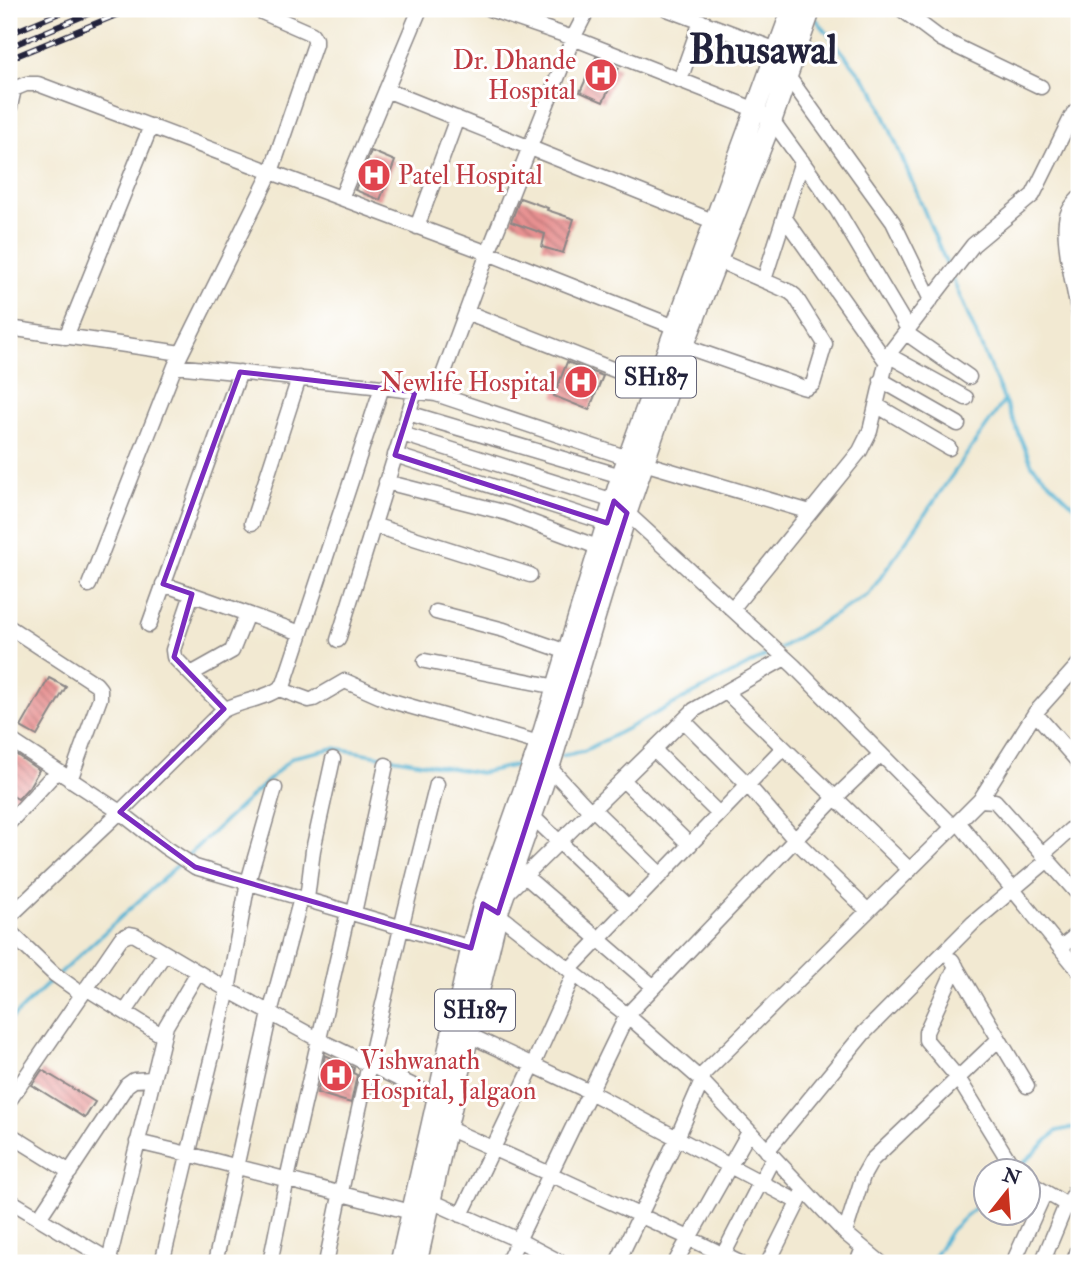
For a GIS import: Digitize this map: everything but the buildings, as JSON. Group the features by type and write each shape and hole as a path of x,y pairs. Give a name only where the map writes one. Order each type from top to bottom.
{"main road":[{"name":"SH187","path":"631,466 684,346 717,260 764,115 777,50 797,11"},
{"name":"SH187","path":"400,1263 411,1212 469,1035 495,905 621,507 653,385 715,222 764,115 787,75 797,11"},
{"name":"SH187","path":"417,1263 431,1201 439,1125 436,1097 471,948 495,905 532,816 556,687 607,523 621,507"}],"street":[{"path":"89,585 178,360 271,172 315,44 312,34 255,9"},
{"path":"341,198 420,9"},
{"path":"489,9 573,38 764,115 802,161 840,215 907,331 970,377"},
{"path":"436,394 488,253 573,38 588,9"},
{"path":"667,9 777,50"},
{"path":"901,9 941,39 1041,87"},
{"path":"680,80 701,21"},
{"path":"787,75 893,222 933,298"},
{"path":"9,111 12,90 26,84 38,84 488,253 675,327"},
{"path":"386,90 715,222"},
{"path":"732,610 860,450 870,431 887,358 972,245 1032,195 1073,114 1079,109"},
{"path":"417,227 457,118"},
{"path":"66,337 151,127"},
{"path":"764,280 802,161"},
{"path":"1079,198 1070,208 1065,234 1079,315"},
{"path":"784,217 887,358 966,398"},
{"path":"684,346 802,387 813,384 825,344 794,296 717,260"},
{"path":"466,312 653,385"},
{"path":"9,328 240,372 436,394 631,466"},
{"path":"149,625 240,372"},
{"path":"252,523 299,378"},
{"path":"881,380 958,424"},
{"path":"9,918 225,709 279,689 286,679 382,387"},
{"path":"338,640 415,391"},
{"path":"876,405 949,448"},
{"path":"408,413 810,512"},
{"path":"402,434 621,507 785,658 955,825 1013,889 1079,971"},
{"path":"395,455 607,523"},
{"path":"386,482 507,513 600,548"},
{"path":"373,525 530,575"},
{"path":"163,584 301,633"},
{"path":"192,594 174,657 225,709"},
{"path":"436,612 504,630 567,652"},
{"path":"191,674 232,651 247,614"},
{"path":"9,627 100,689 100,698 70,780"},
{"path":"785,658 701,705 495,905 700,1080 770,1154 801,1197 881,1263"},
{"path":"425,661 556,687"},
{"path":"617,1263 677,1138 700,1080 980,800 1035,713 1079,664"},
{"path":"279,689 309,700 345,681 544,756 592,810 661,875"},
{"path":"726,692 910,870"},
{"path":"1035,713 1079,763"},
{"path":"684,721 747,785 795,840 868,911"},
{"path":"9,739 120,812 195,867 471,948"},
{"path":"461,1214 533,1065 572,972 599,939 783,748"},
{"path":"654,750 719,814"},
{"path":"509,1263 627,1015 835,798 881,754"},
{"path":"215,1263 270,1013 304,899 333,759"},
{"path":"270,1263 287,1179 387,765"},
{"path":"9,823 57,771"},
{"path":"623,780 690,845"},
{"path":"326,1263 368,1064 437,784"},
{"path":"162,1263 228,990 248,882 275,788"},
{"path":"980,800 995,801 1079,895"},
{"path":"532,816 629,908"},
{"path":"721,1259 761,1182 770,1154 863,1034 973,923 1013,889 1079,822"},
{"path":"524,876 654,987"},
{"path":"9,931 68,985 125,1012 163,1036"},
{"path":"1060,948 1079,933"},
{"path":"9,1101 124,935 135,935 320,1040 436,1097"},
{"path":"946,950 1027,1086"},
{"path":"125,1012 165,953"},
{"path":"956,966 925,1036 928,1044 958,1078 1007,1156"},
{"path":"9,1200 112,1262 163,1036 170,1017 198,972"},
{"path":"469,1035 590,1092 761,1182 801,1197"},
{"path":"845,1233 863,1176 872,1160 999,1039"},
{"path":"9,1074 27,1074"},
{"path":"39,1218 127,1085 134,1080 152,1079"},
{"path":"439,1125 689,1238 721,1259 740,1263"},
{"path":"675,1263 749,1132"},
{"path":"9,1134 69,1172"},
{"path":"137,1142 411,1212"},
{"path":"1042,1263 1071,1207 1079,1179"},
{"path":"1042,1190 1071,1207"},
{"path":"1013,1263 1045,1192"},
{"path":"768,1263 801,1197"},
{"path":"431,1201 562,1263"},
{"path":"857,1263 863,1248"},
{"path":"1073,1263 1079,1248"}],"highlighted area":[{"path":"240,372 415,392 395,455 607,523 614,501 627,513 498,913 483,904 471,948 195,867 120,812 224,709 174,657 192,594 163,584"}],"waterway":[{"path":"816,19 874,91 949,270"},
{"path":"953,280 1032,465 1079,511"},
{"path":"780,648 869,594 1004,401"},
{"path":"561,756 584,751 773,652"},
{"path":"185,858 293,757 334,748 480,773 526,763"},
{"path":"59,974 180,863"},
{"path":"9,1021 53,979"},
{"path":"1031,1156 1057,1131 1079,1126"},
{"path":"930,1263 951,1230 972,1210"}],"railway":[{"path":"9,34 69,9"},
{"path":"9,47 100,9"},
{"path":"9,59 131,9"}],"place":[{"name":"Dr. Dhande Hospital","path":"601,75"},
{"name":"Patel Hospital","path":"374,175"},
{"name":"Newlife Hospital","path":"581,382"},
{"name":"Vishwanath Hospital, Jalgaon","path":"336,1075"}],"district":[{"name":"Bhusawal","path":"763,49"}]}
